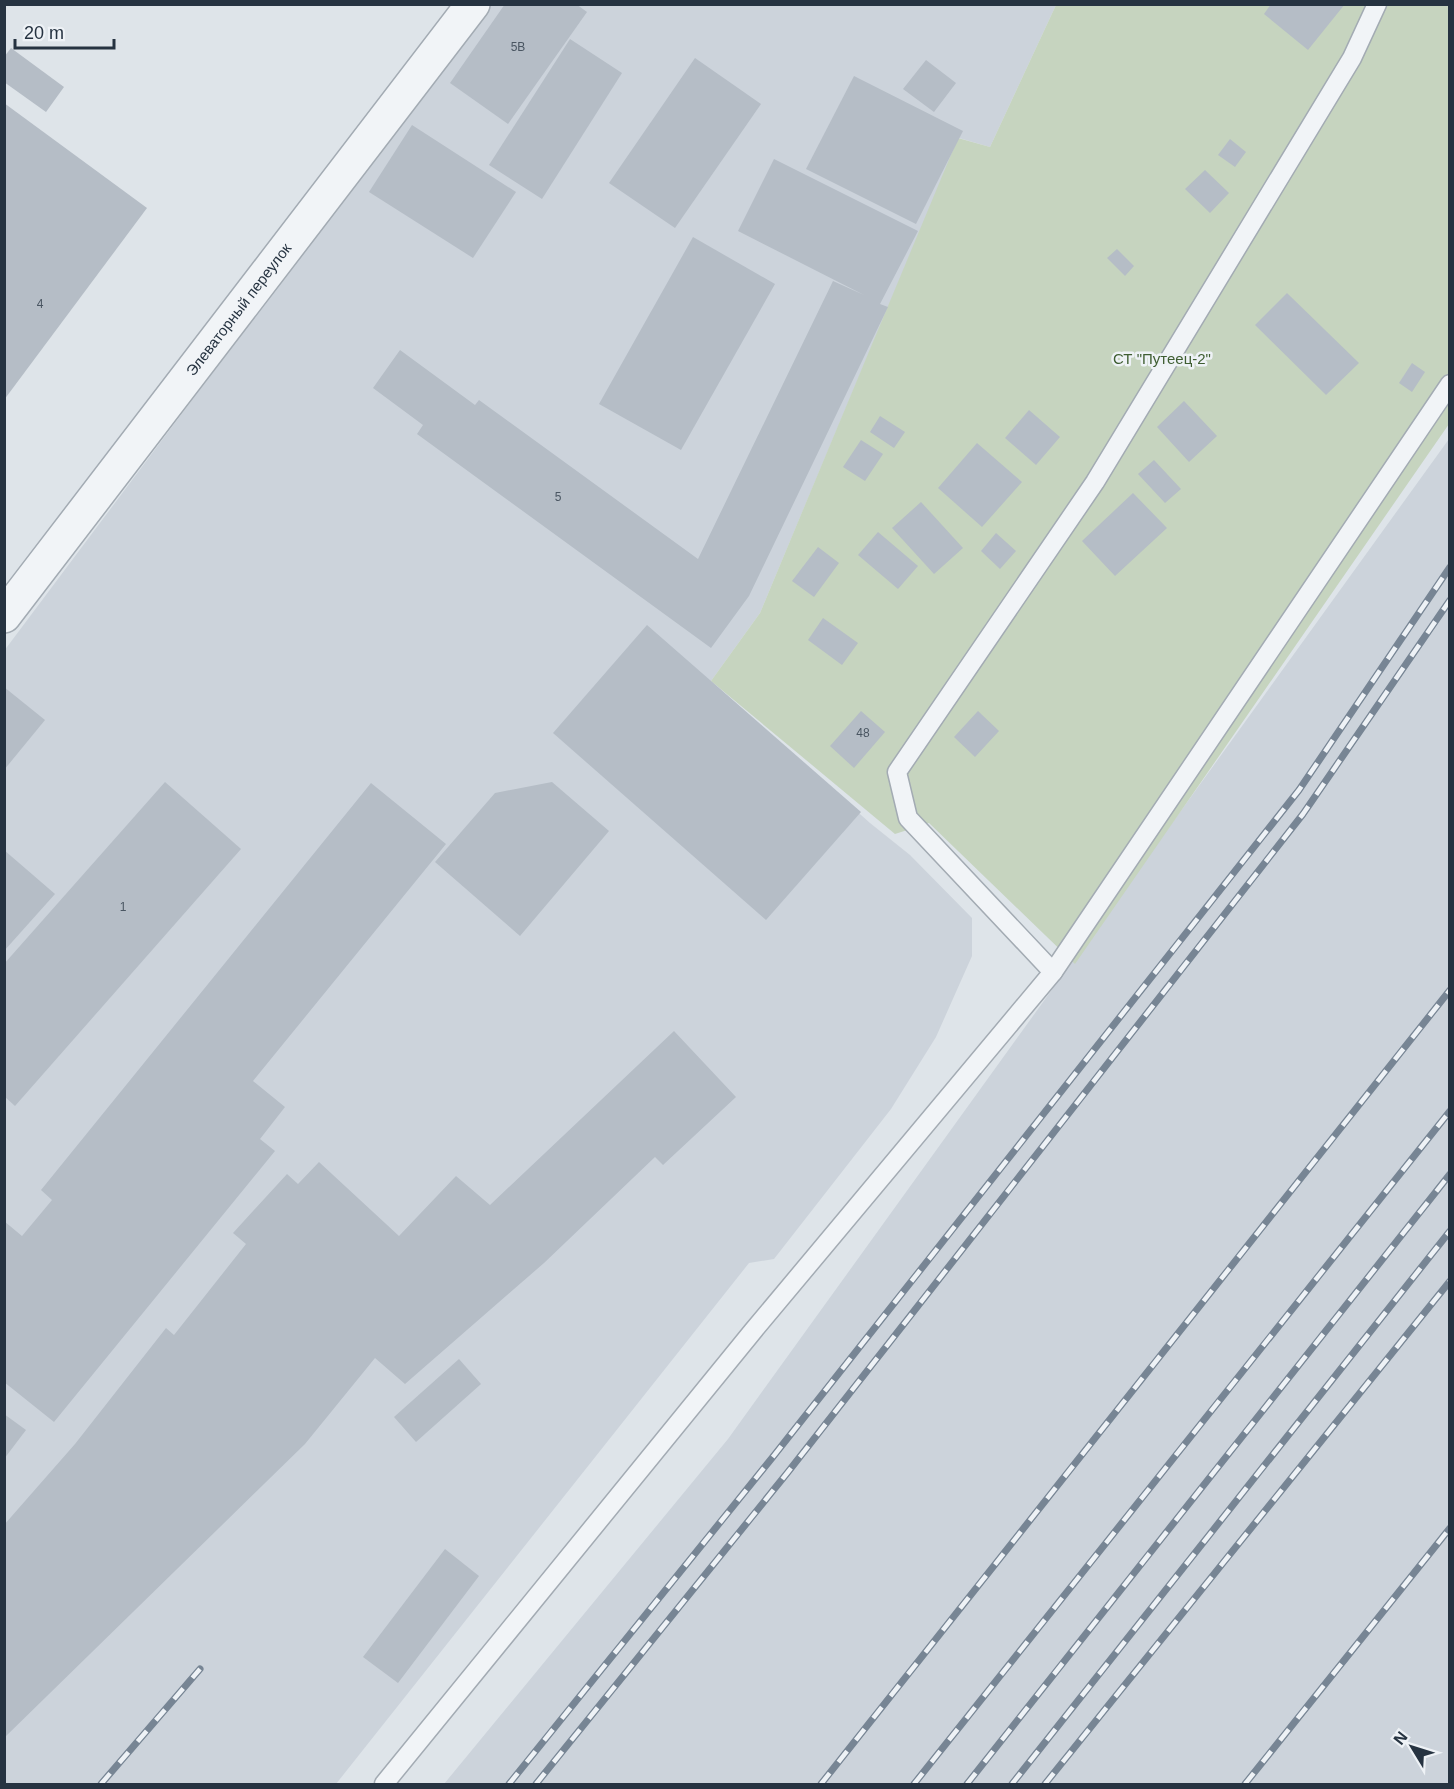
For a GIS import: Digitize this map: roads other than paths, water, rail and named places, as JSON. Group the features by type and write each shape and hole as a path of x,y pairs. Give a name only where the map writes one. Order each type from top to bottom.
{"street":[{"name":"Элеваторный переулок","path":"4,616 473,4"}],"lane":[{"path":"1053,972 908,818 897,772 1095,482 1352,58 1377,4"},
{"path":"384,1785 753,1331 1053,972 1449,384"}],"railway":[{"path":"509,1784 772,1458 1299,790 1450,567"},
{"path":"536,1784 788,1472 1303,814 1450,600"},
{"path":"821,1784 1450,990"},
{"path":"914,1784 1450,1111"},
{"path":"967,1784 1450,1174"},
{"path":"1012,1784 1450,1231"},
{"path":"1045,1784 1450,1281"},
{"path":"1245,1784 1450,1528"},
{"path":"101,1784 200,1669"}],"park label":[{"name":"СТ \"Путеец-2\"","path":"1162,359"}]}
